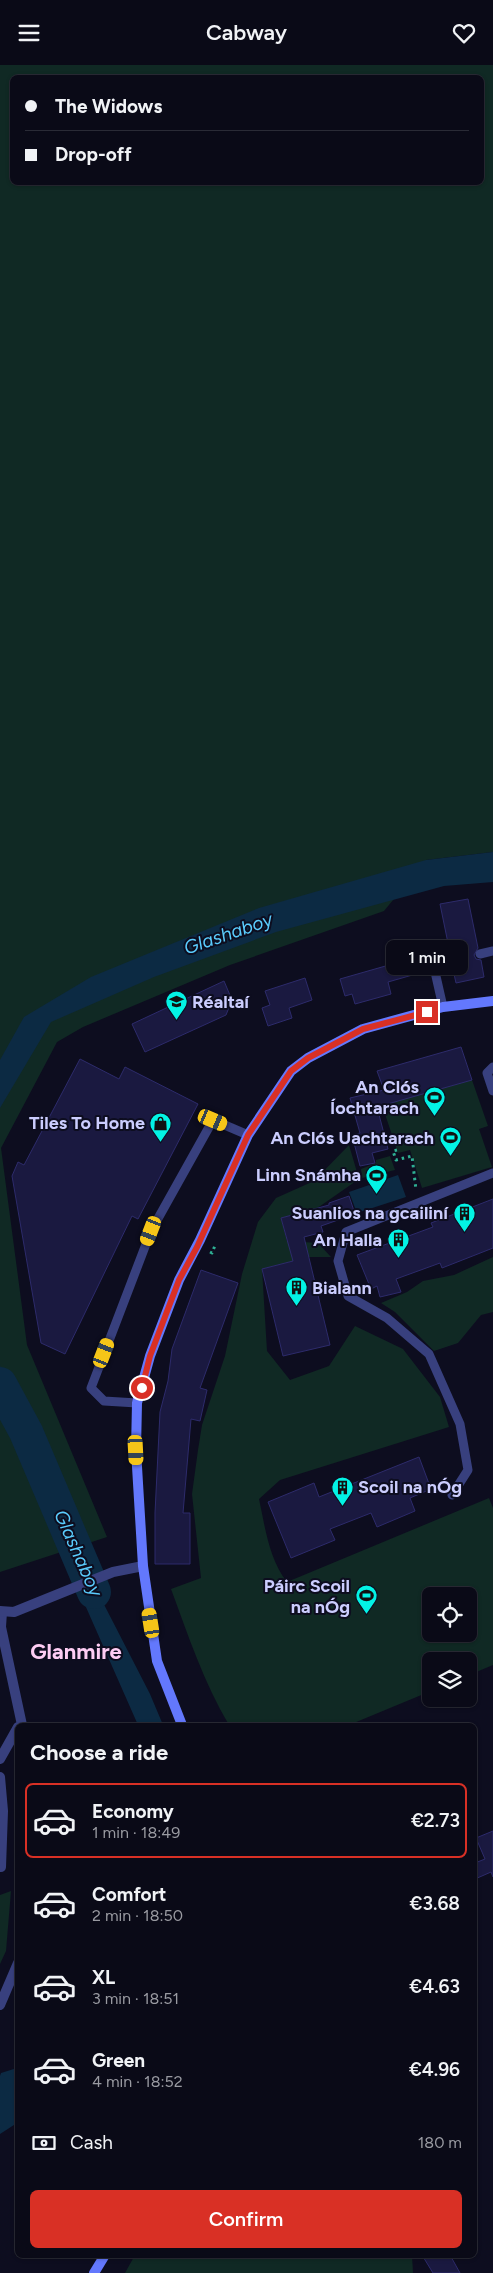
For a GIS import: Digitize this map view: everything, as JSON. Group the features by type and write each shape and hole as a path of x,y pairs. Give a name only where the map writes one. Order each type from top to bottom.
{"main road":[{"path":"181,1723 157,1661 143,1566 136,1450 137,1403 150,1356 179,1280 197,1247 248,1135 291,1071 308,1058 363,1029 443,1007 493,1001"},
{"path":"94,2273 103,2258"}],"street":[{"path":"20,1723 1,1627 1,1611 14,1611 113,1572 143,1566"},
{"path":"0,1759 15,1734"},
{"path":"0,1777 3,1811 1,1867"},
{"path":"0,2005 15,1970"}],"lane":[{"path":"480,954 493,951"},
{"path":"443,1007 432,963 451,959"},
{"path":"493,1067 487,1073 493,1091"},
{"path":"137,1403 104,1401 90,1388 151,1231 213,1120 248,1135"},
{"path":"452,1495 468,1470 460,1424 429,1354 387,1318 348,1296 338,1261 346,1232 493,1173"}],"path":[{"path":"397,1150 393,1151 396,1160 412,1156 418,1203"},
{"path":"206,1251 212,1253 220,1235"}],"green space":[{"path":"0,65 493,65 493,852 426,860 384,911 230,965 83,1027 57,1042 1,1148 27,1345 107,1537 0,1572"},
{"name":"An Clós Íochtarach","path":"472,1080 488,1126 479,1129 492,1167 422,1188 410,1150 398,1153 382,1105"},
{"path":"349,1145 359,1179 316,1209 281,1218 287,1241 318,1243 331,1257 309,1257 262,1269 267,1351 290,1380 329,1366 355,1326 403,1349 440,1397 449,1427 280,1480 259,1499 272,1553 287,1582 489,1498 493,1508 493,1665 477,1672 477,1652 422,1652 422,1695 354,1723 228,1723 204,1676 171,1589 201,1578 192,1494 202,1425 225,1356 242,1274 258,1222 276,1198 314,1181"},
{"path":"390,1156 395,1170 362,1178 361,1169 376,1163 376,1160"},
{"path":"493,1257 493,1312 481,1315 458,1343 434,1351 395,1312 381,1303 407,1292 423,1281 454,1275"},
{"path":"11,1891 6,1951 0,1964 0,1895"},
{"path":"133,2258 412,2258 413,2273 125,2273"}],"water":[{"path":"493,852 493,882 444,886 276,932 154,977 51,1022 0,1108 0,1060 24,1017 91,977 259,908 426,860"},
{"name":"Linn Snámha","path":"398,1175 406,1197 357,1213 349,1192"},
{"path":"0,1365 5,1394 76,1550 150,1694 162,1723 137,1723 33,1487 0,1405"},
{"path":"15,2069 15,2124 0,2134 0,2076 1,2073"}],"building":[{"path":"468,899 478,948 474,955 476,959 481,960 484,977 456,983 452,965 456,963 457,958 455,954 450,953 440,904"},
{"path":"409,946 416,974 388,982 391,994 355,1004 352,994 345,996 340,979 396,963 393,950"},
{"path":"305,978 312,1000 289,1008 292,1018 268,1026 262,1008 270,1005 265,991"},
{"path":"224,981 232,1000 226,1015 145,1052 132,1024"},
{"path":"461,1047 472,1080 377,1107 388,1149 372,1153 375,1163 360,1166 352,1135 360,1133 350,1098 384,1090 377,1071"},
{"path":"80,1059 119,1079 125,1067 198,1104 138,1219 132,1216 65,1354 41,1343 12,1176 18,1162 24,1165"},
{"name":"Bialann","path":"349,1196 355,1214 321,1226 323,1232 304,1237 330,1345 283,1356 262,1269 293,1261 281,1218 329,1205 329,1203"},
{"path":"493,1199 493,1248 442,1268 440,1263 396,1279 401,1292 380,1297 377,1286 371,1289 357,1255 433,1227 431,1223"},
{"path":"201,1270 238,1283 200,1388 207,1390 200,1421 191,1419 183,1513 190,1513 190,1564 155,1564 155,1513 160,1412 168,1381 172,1349"},
{"name":"Scoil na nÓg","path":"419,1457 431,1489 410,1498 415,1511 377,1527 371,1513 330,1529 335,1540 291,1558 268,1502 314,1483 319,1497"},
{"path":"493,1831 493,1877 491,1872 477,1878 477,1862 485,1859 477,1838"},
{"path":"424,2258 452,2258 460,2273 433,2273"}],"waterway":[{"name":"Glashaboy","path":"0,1384 26,1432 94,1592"}],"place":[{"name":"Réaltaí","path":"176,1021"},
{"name":"An Clós Íochtarach","path":"435,1116"},
{"name":"Tiles To Home","path":"161,1142"},
{"name":"An Clós Uachtarach","path":"450,1157"},
{"name":"Linn Snámha","path":"377,1194"},
{"name":"Suanlios na gcailiní","path":"464,1232"},
{"name":"An Halla","path":"398,1259"},
{"name":"Bialann","path":"296,1307"},
{"name":"Scoil na nÓg","path":"342,1506"},
{"name":"Páirc Scoil na nÓg","path":"366,1615"}],"district":[{"name":"Glanmire","path":"76,1651"}],"route":[{"path":"142,1388 150,1356 179,1280 197,1247 248,1135 291,1071 308,1058 363,1029 427,1012"}]}
